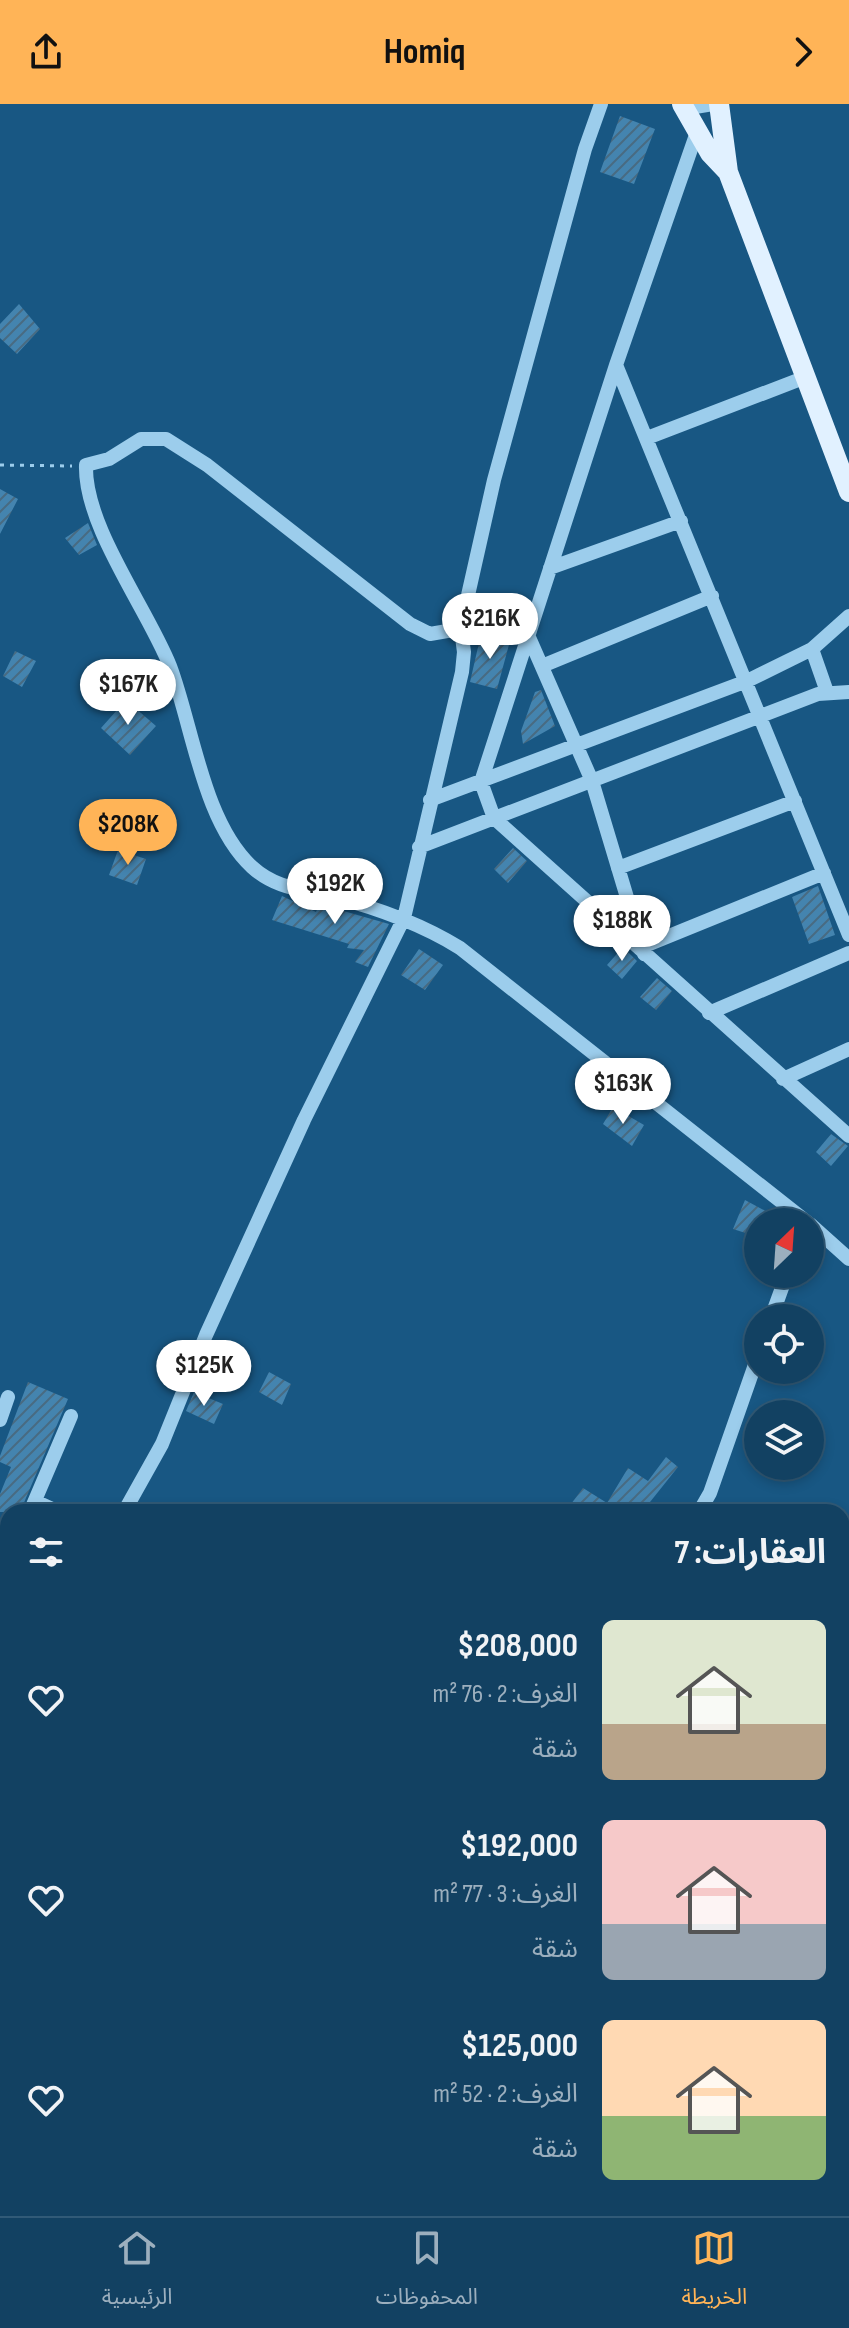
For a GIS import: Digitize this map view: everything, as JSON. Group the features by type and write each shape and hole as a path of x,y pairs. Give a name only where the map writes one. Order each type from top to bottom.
{"main road":[{"path":"682,104 697,132 728,172"},
{"path":"719,104 728,172 849,492"}],"street":[{"path":"133,1504 304,1120 404,918 462,672 464,652 460,622 558,244 601,104"},
{"path":"682,104 695,107 713,104"},
{"path":"697,132 616,365 481,782 494,818 849,1136"},
{"path":"616,365 849,935"},
{"path":"647,438 806,377"},
{"path":"460,622 442,635 410,624 207,465 166,439 141,439 109,459 86,465 87,488 93,508 170,666 212,800 230,839 251,867 277,884 404,918 460,948 789,1208"},
{"path":"550,568 681,521"},
{"path":"542,666 712,596"},
{"path":"430,800 747,681 812,649 849,616"},
{"path":"528,635 592,781 643,951"},
{"path":"812,649 827,692"},
{"path":"419,847 827,692 849,692"},
{"path":"618,868 795,801"},
{"path":"643,951 824,873"},
{"path":"709,1013 849,953"},
{"path":"783,1079 849,1049"},
{"path":"824,1237 849,1259"},
{"path":"704,1504 748,1384"},
{"path":"0,1420 8,1397"},
{"path":"34,1504 71,1416"}],"path":[{"path":"0,465 86,465"}],"building":[{"path":"620,116 655,129 634,184 600,172"},
{"path":"19,304 40,329 17,354 0,338 0,324"},
{"path":"0,489 18,499 0,534"},
{"path":"88,523 97,545 79,555 65,538"},
{"path":"481,634 510,641 497,689 470,682"},
{"path":"15,651 36,661 22,687 3,676"},
{"path":"541,690 555,726 523,744 521,731 535,692"},
{"path":"126,700 156,726 130,755 101,728"},
{"path":"513,848 527,861 508,883 494,869"},
{"path":"118,850 146,859 137,885 109,875"},
{"path":"818,886 835,935 809,944 792,897"},
{"path":"282,896 316,912 319,904 389,924 368,967 355,962 364,950 347,948 349,944 272,920"},
{"path":"623,947 637,961 622,979 607,965"},
{"path":"419,949 443,965 425,990 401,975"},
{"path":"657,978 672,991 656,1010 640,997"},
{"path":"613,1107 644,1125 632,1146 603,1124"},
{"path":"831,1134 848,1146 831,1166 816,1152"},
{"path":"745,1200 760,1208 744,1208 744,1233 733,1229"},
{"path":"269,1372 291,1384 282,1405 259,1392"},
{"path":"28,1382 68,1399 23,1504 0,1504 0,1494 11,1467 0,1462"},
{"path":"194,1392 223,1404 214,1424 186,1411"},
{"path":"666,1457 678,1467 650,1502 652,1504 571,1504 583,1488 607,1503 628,1468 648,1481"}]}
